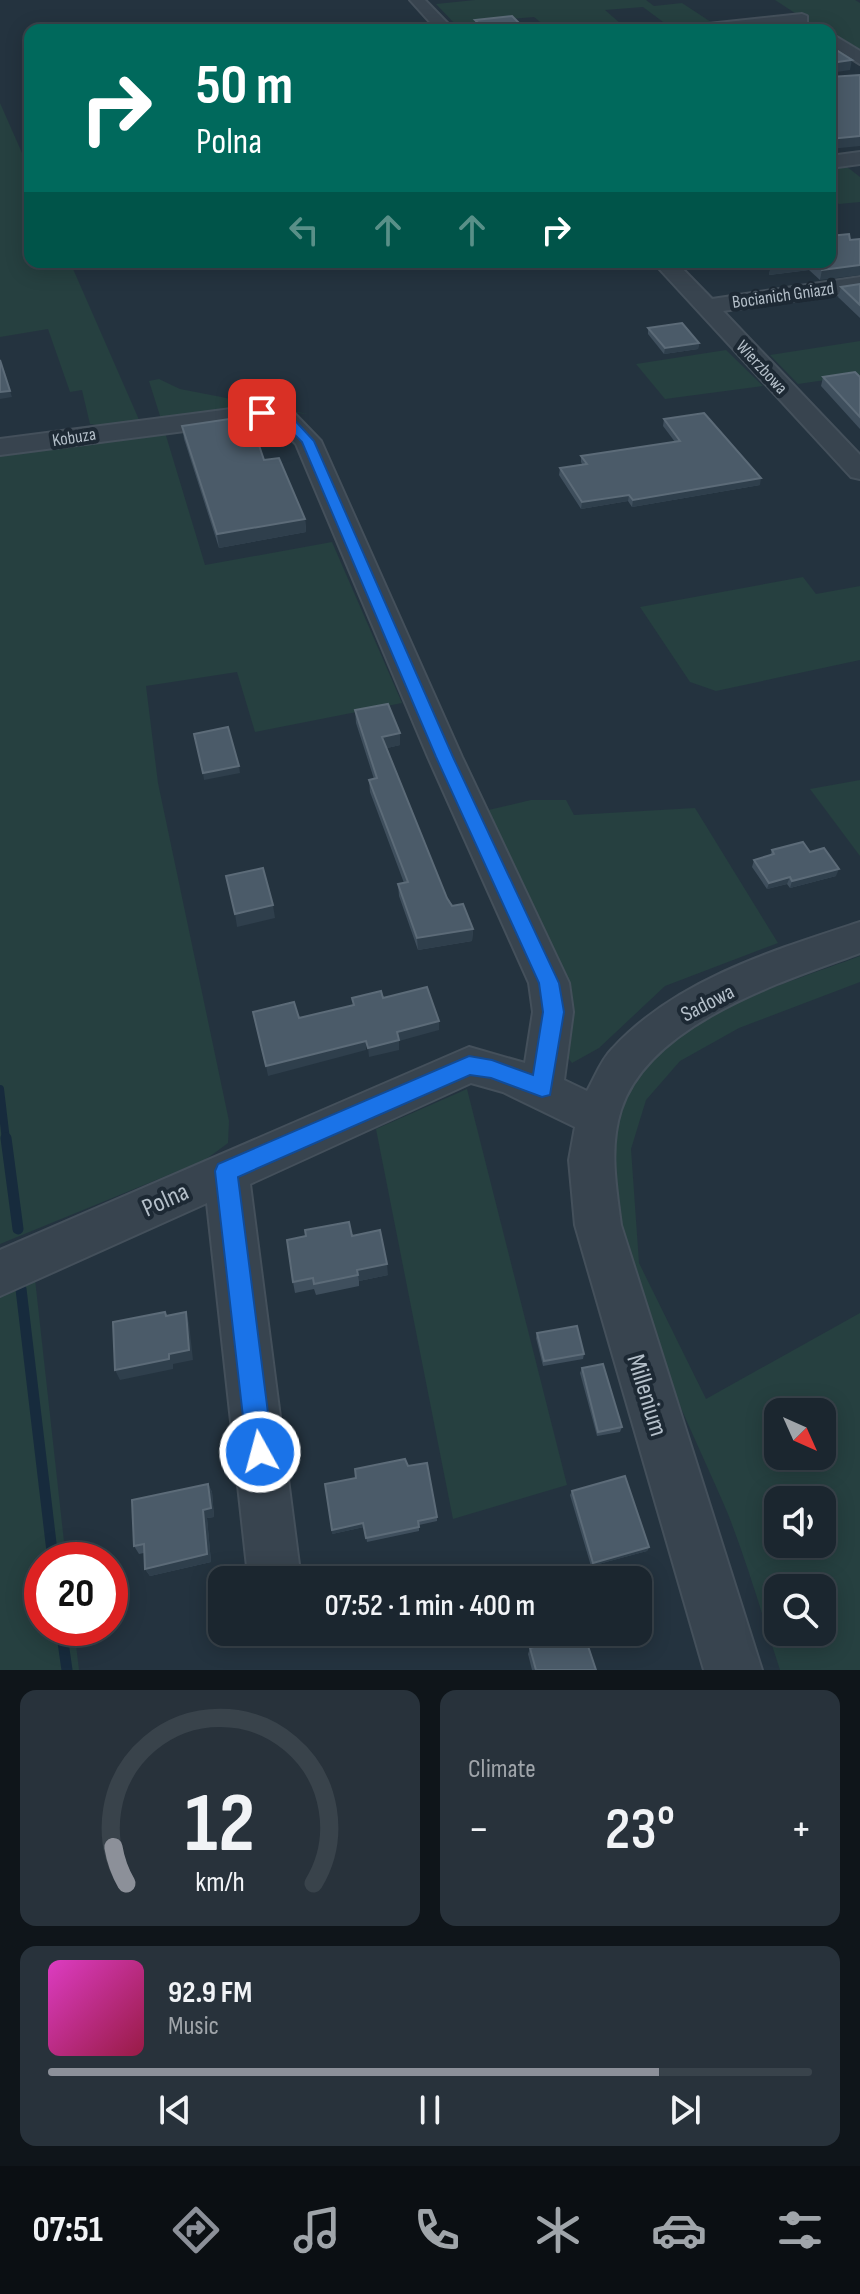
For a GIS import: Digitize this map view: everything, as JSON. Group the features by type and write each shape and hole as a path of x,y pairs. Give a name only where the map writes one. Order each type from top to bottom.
{"street":[{"path":"419,2 443,1"},
{"path":"419,2 440,24"},
{"path":"782,6 809,24"},
{"path":"755,24 802,19"},
{"path":"836,42 860,59"},
{"path":"836,161 860,158"},
{"name":"Wierzbowa","path":"670,268 860,471"},
{"name":"Bocianich Gniazd","path":"706,307 860,284"},
{"name":"Kobuza","path":"0,447 149,425 275,415 297,426 308,441 445,757 549,983 553,1012 542,1088"},
{"name":"Sadowa","path":"595,1116 613,1076 664,1025 709,998 860,937"},
{"name":"Polna","path":"0,1273 469,1065 492,1069 542,1088 595,1116"},
{"name":"Millenium","path":"595,1116 590,1165 592,1199 601,1237 733,1670"},
{"path":"226,1171 274,1566"}],"green space":[{"path":"475,0 646,0 654,6 682,3 714,24 666,24 643,7 605,10 621,24 543,24 534,17 455,24 436,4"},
{"path":"775,0 855,0 860,3 860,56 836,40 836,24 812,24"},
{"path":"0,103 24,157 24,268 73,268 140,422 106,427 90,424 82,390 70,392 48,329 0,337"},
{"path":"842,163 860,177 860,202 836,202 836,164"},
{"path":"860,341 860,375 798,384 770,355"},
{"path":"726,350 763,386 665,399 636,364"},
{"path":"159,379 180,389 308,414 258,409 161,419 149,381"},
{"path":"164,429 205,565 332,542 402,703 255,732 237,672 146,686 158,783 229,1121 228,1143 205,1160 0,1244 0,453"},
{"path":"803,577 816,594 860,586 860,660 716,691 690,682 640,607"},
{"path":"860,780 860,856 810,789"},
{"path":"531,800 566,800 574,815 695,808 778,943 665,986 599,1048 572,1063 560,1048 484,811"},
{"path":"860,956 860,982 739,1028 680,1061 646,1100 631,1149 639,1263 706,1399 860,1313 860,1670 780,1670 772,1646 836,1646 836,1574 764,1574 764,1619 728,1514 648,1328 619,1229 612,1180 615,1122 623,1097 644,1064 677,1032 726,1006"},
{"path":"467,1089 567,1485 453,1519 376,1129"},
{"path":"34,1270 64,1542 24,1542 24,1646 76,1646 79,1670 0,1670 0,1288"}],"building":[{"path":"512,16 520,24 479,24 475,20"},
{"path":"836,50 852,60 836,62"},
{"path":"860,75 860,136 836,138 836,77"},
{"path":"849,234 850,240 860,239 860,265 822,270 820,268 836,268 836,235"},
{"path":"860,284 860,305 841,287"},
{"path":"682,323 699,343 665,348 648,328"},
{"path":"0,360 10,391 0,392"},
{"path":"855,372 860,377 860,417 823,377"},
{"path":"704,413 761,478 633,500 629,495 582,502 560,468 587,464 581,456 680,441 664,419"},
{"path":"249,416 264,460 279,458 305,519 217,534 182,426"},
{"path":"388,704 400,733 382,737 447,898 452,906 463,904 473,929 417,938 398,884 408,882 369,780 377,778 355,710"},
{"path":"228,727 239,766 203,773 194,734"},
{"path":"803,842 810,852 824,848 839,869 792,881 790,877 769,883 754,860 774,854 772,850"},
{"path":"263,868 273,905 235,914 226,876"},
{"path":"427,987 439,1021 397,1032 399,1040 368,1048 366,1041 266,1066 253,1012 294,1002 299,1018 354,1005 352,998 381,991 383,998"},
{"path":"349,1222 352,1236 380,1230 387,1264 357,1270 358,1275 314,1284 313,1278 293,1282 287,1240 306,1236 305,1230"},
{"path":"165,1312 166,1316 186,1312 189,1350 169,1354 169,1359 115,1370 113,1322"},
{"path":"577,1326 584,1354 544,1361 537,1333"},
{"path":"603,1364 622,1427 598,1432 582,1368"},
{"path":"405,1459 408,1466 427,1463 437,1517 418,1521 419,1527 366,1538 363,1523 332,1530 325,1484 356,1478 355,1469"},
{"path":"625,1476 649,1547 593,1563 572,1491"},
{"path":"208,1484 211,1508 203,1510 207,1554 145,1569 144,1544 134,1546 132,1500"},
{"path":"588,1646 596,1670 536,1670 530,1648"}],"waterway":[{"path":"0,1089 6,1140"},
{"path":"6,1138 18,1229"},
{"path":"21,1289 51,1542"},
{"path":"64,1646 67,1670"}],"route":[{"path":"260,1452 226,1171 469,1065 492,1069 542,1088 553,1012 549,983 445,757 308,441 297,426 284,417 262,413"}]}
